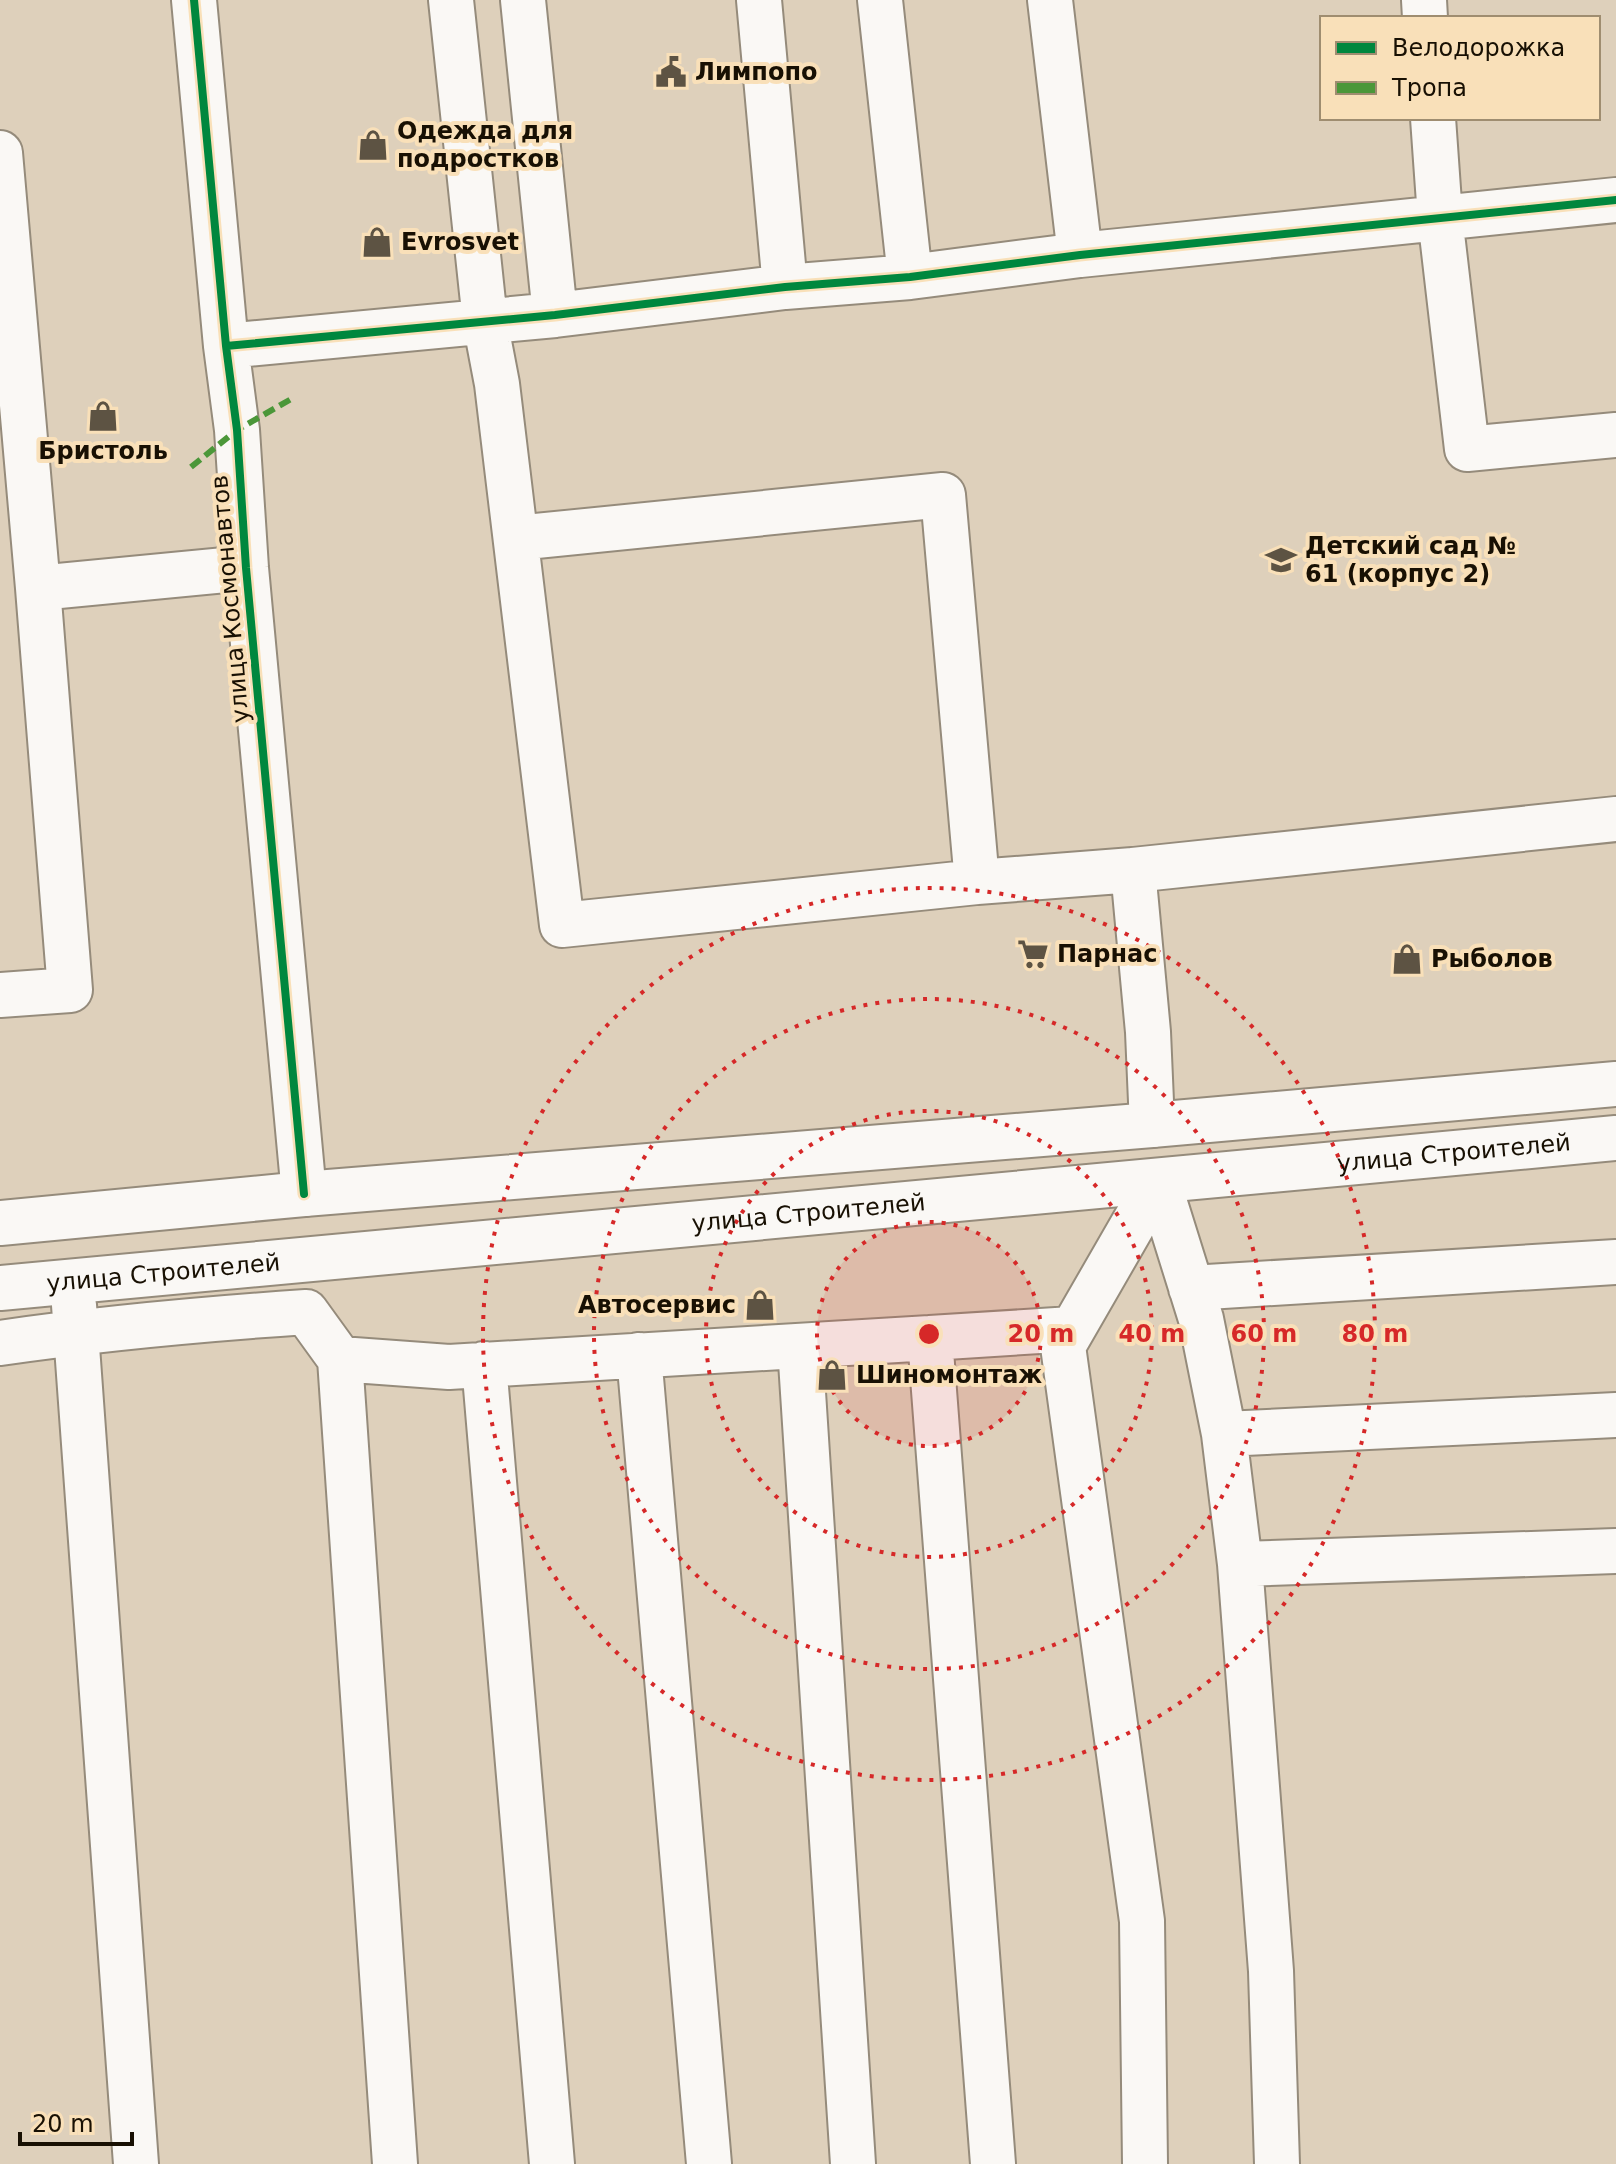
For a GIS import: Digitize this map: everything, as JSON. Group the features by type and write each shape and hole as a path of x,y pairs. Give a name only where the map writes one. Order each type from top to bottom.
{"main road":[{"name":"улица Космонавтов","path":"194,0 226,346 237,430 246,568 312,1261"},
{"path":"451,0 485,321 497,384 562,925 977,882 1133,870 1616,819"},
{"path":"523,0 555,315"},
{"path":"759,0 785,287"},
{"path":"880,0 910,277"},
{"path":"1050,0 1080,255"},
{"path":"1433,120 1440,217 1467,449 1616,435"},
{"path":"0,153 15,494 38,588 70,990 0,995"},
{"path":"226,346 555,315 785,287 910,277 1080,255 1616,200"},
{"path":"516,538 943,495 977,882"},
{"path":"38,588 246,568"},
{"path":"1133,870 1158,1181 1201,1319 1224,1434 1240,1564 1271,1971 1277,2164"},
{"path":"0,1223 304,1194 1616,1084"},
{"name":"улица Строителей","path":"0,1288 1616,1138"},
{"path":"1145,2164 1142,1921 1063,1346 1158,1181"},
{"path":"1191,1288 1616,1262"},
{"path":"72,1281 136,2164"},
{"path":"0,1343 75,1332 306,1312 340,1359 395,2164"},
{"path":"340,1359 449,1367 1072,1329"},
{"path":"930,1338 993,2164"},
{"path":"800,1346 853,2164"},
{"path":"639,1355 709,2164"},
{"path":"484,1364 552,2164"},
{"path":"1224,1434 1616,1415"},
{"path":"1240,1564 1616,1551"}],"marked path":[{"path":"191,467 237,430 293,398"}],"cycle path":[{"path":"194,0 226,346 237,430 246,568 304,1194"},
{"path":"226,346 555,315 785,287 910,277 1080,255 1616,200"}],"place":[{"name":"Лимпопо","path":"671,72"},
{"name":"Одежда для подростков","path":"373,145"},
{"name":"Evrosvet","path":"377,242"},
{"name":"Бристоль","path":"103,416"},
{"name":"Детский сад № 61 (корпус 2)","path":"1281,560"},
{"name":"Парнас","path":"1033,954"},
{"name":"Рыболов","path":"1407,959"},
{"name":"Автосервис","path":"760,1305"},
{"name":"Шиномонтаж","path":"832,1375"}]}
